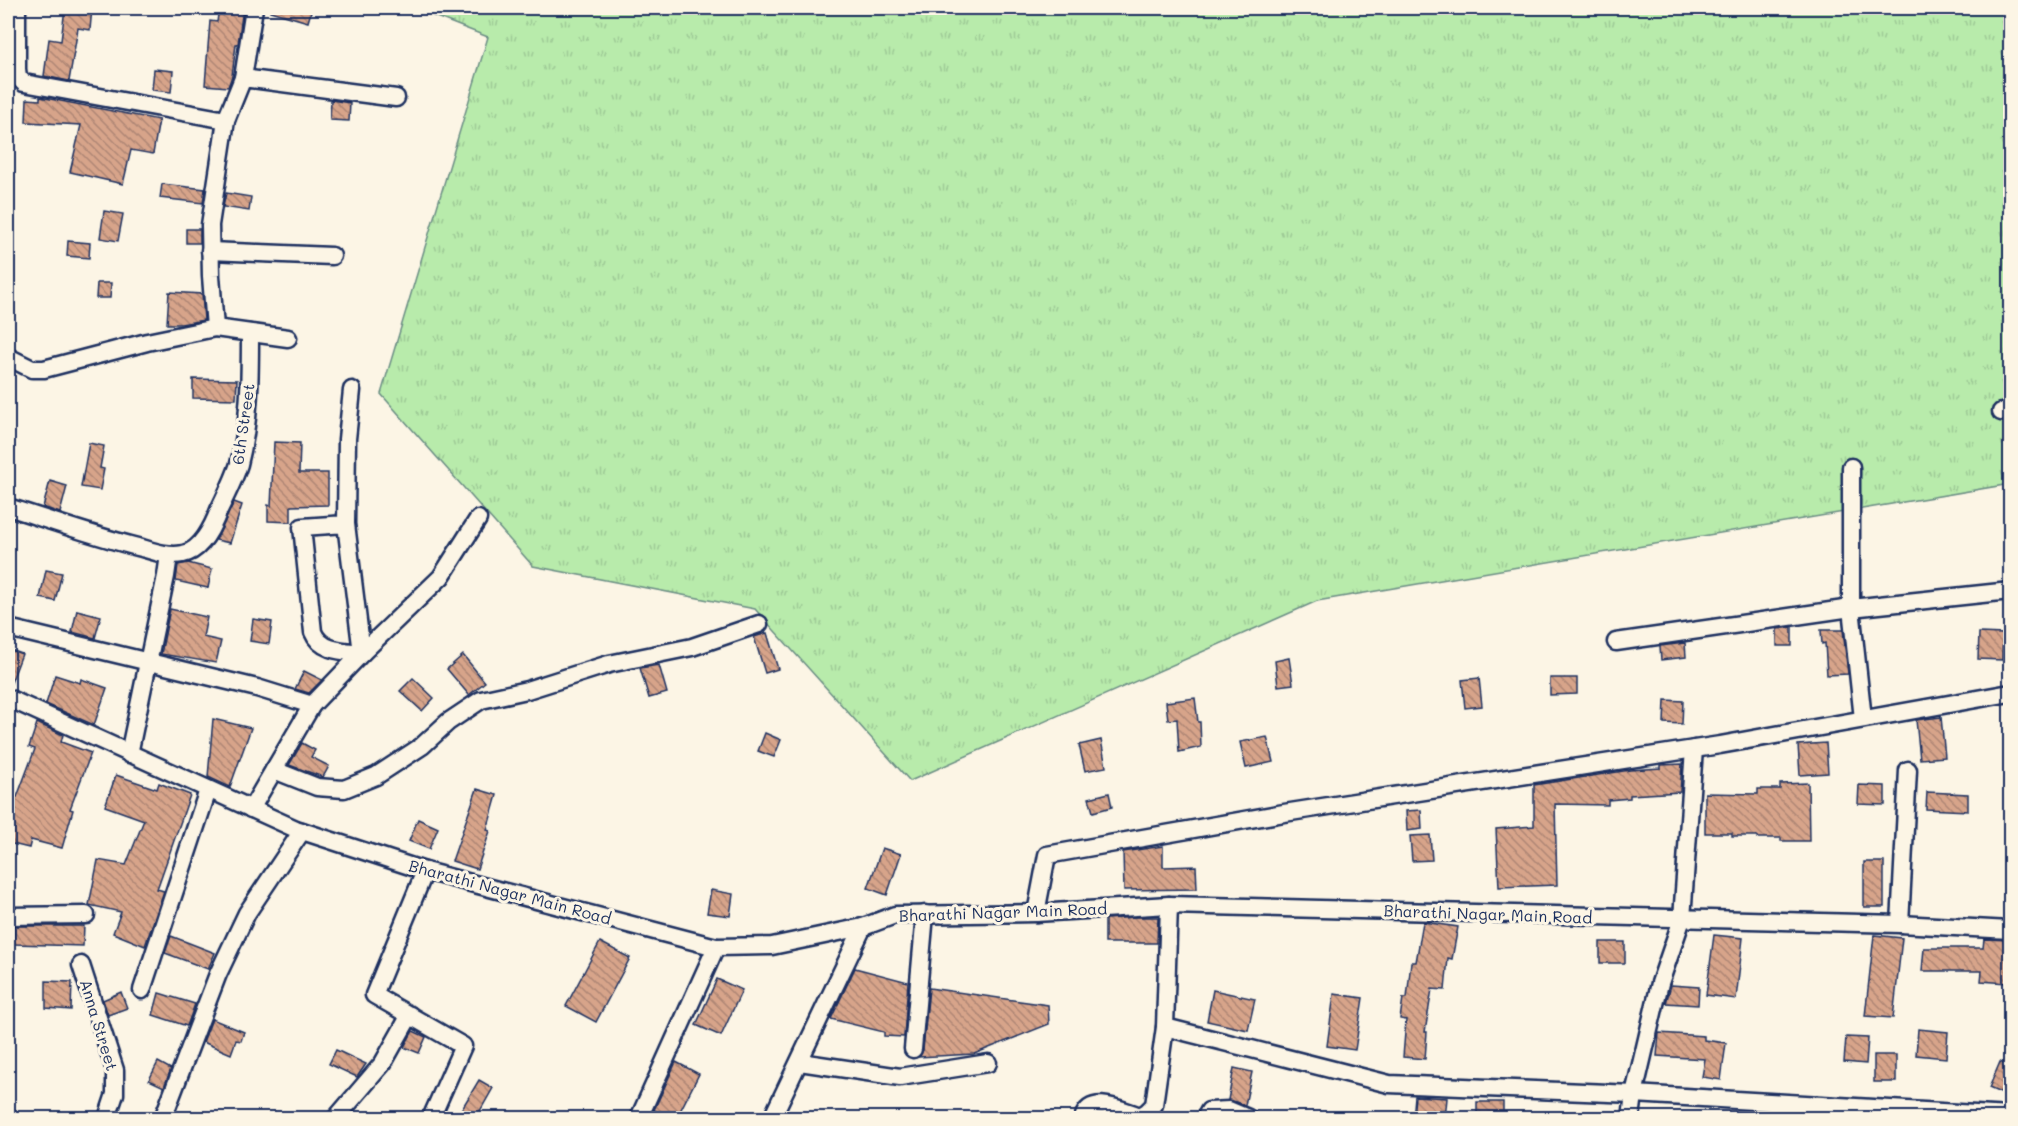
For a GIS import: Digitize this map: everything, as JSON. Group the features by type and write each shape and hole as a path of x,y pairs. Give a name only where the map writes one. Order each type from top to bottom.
{"street":[{"path":"17,8 17,69 18,77 24,83 226,120"},
{"path":"215,328 210,225 226,120 243,78 254,8"},
{"path":"243,78 396,98"},
{"path":"210,251 332,256"},
{"path":"8,357 32,369 44,369 147,342 215,328 288,338"},
{"name":"6th Street","path":"169,555 192,551 204,538 214,523 238,465 250,382 250,333"},
{"path":"352,390 347,439 346,524 362,653"},
{"path":"1851,467 1851,608 1863,718"},
{"path":"8,507 121,543 169,555 129,753"},
{"path":"251,809 312,705 441,577 478,519"},
{"path":"346,524 302,527 313,632 315,639 330,650 362,653"},
{"path":"1616,642 1851,608 2010,591"},
{"path":"274,770 317,787 344,789 376,776 413,752 448,722 481,700 527,690 609,664 692,647 759,624"},
{"path":"8,628 257,688 312,705"},
{"path":"1036,913 1047,855 1284,813 1694,749 2010,693"},
{"name":"Bharathi Nagar Main Road","path":"8,698 302,831 425,871 716,947 772,946 863,927 894,915 1036,913 1169,905 1900,924 2010,930"},
{"path":"1631,1119 1634,1094 1660,983 1682,920 1694,749"},
{"path":"1900,924 1908,770"},
{"path":"142,990 208,790"},
{"path":"163,1119 218,974 248,913 302,831"},
{"path":"425,871 374,995 463,1046 431,1119"},
{"path":"1083,1119 1086,1110 1099,1104 1140,1116 1154,1105 1165,1027 1169,905"},
{"path":"913,1049 925,914"},
{"path":"8,916 86,915"},
{"path":"772,1119 863,927"},
{"path":"639,1119 716,947"},
{"name":"Anna Street","path":"81,966 115,1070 115,1094 107,1119"},
{"path":"336,1119 383,1063 410,1015"},
{"path":"1165,1027 1389,1084 1634,1094 1826,1112 2010,1116"},
{"path":"800,1062 900,1077 988,1063"},
{"path":"1205,1119 1209,1111 1229,1110 1248,1119"}],"green space":[{"path":"413,8 2010,8 2010,484 1317,601 910,781 755,609 533,566 381,394 488,37"}],"building":[{"path":"65,8 92,8 90,30 78,28 69,81 44,76 49,39 61,41"},
{"path":"219,8 243,8 232,76 228,87 205,85 210,21 217,22"},
{"path":"271,8 312,8 308,22 270,11"},
{"path":"154,69 173,71 171,92 152,90"},
{"path":"40,97 159,120 153,154 131,150 123,184 70,172 81,125 26,122 27,99 40,100"},
{"path":"331,100 350,103 349,121 330,120"},
{"path":"162,184 205,189 203,203 160,198"},
{"path":"226,193 251,197 249,211 223,207"},
{"path":"104,211 123,214 118,241 100,238"},
{"path":"186,229 200,229 200,243 186,243"},
{"path":"68,241 90,243 89,258 67,256"},
{"path":"97,283 111,283 110,298 96,298"},
{"path":"169,292 202,294 204,320 167,324"},
{"path":"193,379 237,380 236,399 193,398"},
{"path":"274,442 300,443 299,473 328,473 328,505 291,506 291,522 268,521 268,505 271,506"},
{"path":"89,443 104,446 100,468 104,469 100,490 81,487"},
{"path":"50,481 67,486 60,513 43,507"},
{"path":"234,502 242,505 230,543 216,540"},
{"path":"188,563 212,569 208,588 176,581 178,565"},
{"path":"46,570 62,573 55,601 40,598"},
{"path":"170,609 207,617 203,637 221,641 216,663 161,654"},
{"path":"77,610 101,616 95,638 72,632"},
{"path":"253,619 272,622 269,644 250,641"},
{"path":"1792,627 1792,646 1777,646 1777,629"},
{"path":"1821,630 1843,630 1848,674 1827,675 1825,643 1822,644"},
{"path":"767,633 778,669 765,673 754,637"},
{"path":"1979,633 2003,634 2002,660 1978,659"},
{"path":"1685,643 1686,657 1661,660 1660,646"},
{"path":"8,649 22,654 9,688 8,688"},
{"path":"463,655 485,682 469,695 447,669"},
{"path":"1289,658 1293,684 1278,686 1275,661"},
{"path":"659,665 667,693 649,698 640,668"},
{"path":"304,671 322,680 309,693 295,689"},
{"path":"55,675 80,683 81,679 107,688 94,725 46,704"},
{"path":"413,678 434,698 422,711 400,691"},
{"path":"1479,678 1482,706 1465,708 1462,680"},
{"path":"1550,678 1577,678 1577,694 1550,695"},
{"path":"1195,698 1198,722 1200,722 1201,747 1179,752 1177,719 1168,720 1166,702"},
{"path":"1665,700 1683,701 1682,724 1664,723"},
{"path":"1941,717 1945,757 1920,759 1916,720"},
{"path":"213,719 251,728 230,787 208,777"},
{"path":"37,723 63,735 61,742 91,753 70,809 73,810 62,848 31,840 29,848 8,843 8,810 11,795 17,797 35,749 29,747"},
{"path":"765,733 781,740 774,757 758,751"},
{"path":"1267,737 1273,762 1246,768 1240,742"},
{"path":"1101,740 1106,767 1085,771 1079,745"},
{"path":"302,743 315,750 311,757 329,766 323,777 289,765"},
{"path":"1826,743 1828,773 1800,775 1798,745"},
{"path":"1682,764 1680,792 1630,795 1630,798 1608,800 1608,805 1555,804 1557,885 1499,887 1496,829 1534,826 1534,785 1630,770 1661,768 1661,765"},
{"path":"116,775 157,789 159,783 190,795 157,889 164,891 145,946 113,933 121,912 89,905 98,860 126,865 144,820 105,806"},
{"path":"1808,783 1809,841 1781,841 1781,838 1705,833 1705,793 1758,794 1758,789 1780,789 1780,784"},
{"path":"1859,785 1885,786 1885,805 1858,804"},
{"path":"477,789 497,795 487,830 490,831 477,869 452,861"},
{"path":"1927,792 1968,794 1968,811 1926,809"},
{"path":"1109,793 1112,807 1093,812 1089,798"},
{"path":"1421,810 1422,829 1407,831 1406,811"},
{"path":"418,819 438,828 429,849 409,841"},
{"path":"1430,835 1432,860 1412,861 1410,836"},
{"path":"1163,846 1163,867 1196,866 1197,889 1124,890 1123,852"},
{"path":"882,848 901,854 887,895 868,888"},
{"path":"1864,862 1884,862 1884,907 1864,907"},
{"path":"711,890 733,894 730,916 707,913"},
{"path":"1158,917 1157,943 1105,943 1105,919"},
{"path":"1423,922 1458,927 1452,959 1448,958 1445,990 1432,989 1425,1032 1427,1032 1425,1059 1403,1057 1406,1020 1400,1019 1403,998 1407,998 1411,962 1416,962"},
{"path":"14,926 84,926 83,946 14,944"},
{"path":"1714,935 1743,938 1736,999 1706,995"},
{"path":"1874,935 1902,938 1893,1018 1865,1016"},
{"path":"171,936 215,953 208,969 165,953"},
{"path":"1984,939 2010,940 2007,983 1981,981 1982,971 1922,971 1924,948 1983,948"},
{"path":"600,942 630,958 596,1022 566,1006"},
{"path":"1600,942 1625,942 1625,963 1600,963"},
{"path":"855,968 908,982 904,1037 884,1036 884,1032 831,1019"},
{"path":"717,979 742,990 721,1036 696,1025"},
{"path":"46,981 72,982 71,1010 46,1008"},
{"path":"1671,985 1699,987 1698,1005 1666,1003"},
{"path":"929,988 1048,1005 1049,1024 974,1054 919,1057 923,1050"},
{"path":"1213,990 1255,999 1248,1030 1207,1021"},
{"path":"121,992 127,1008 108,1015 103,1000"},
{"path":"159,993 195,1004 187,1026 153,1015"},
{"path":"1334,994 1363,998 1355,1050 1327,1046"},
{"path":"212,1019 244,1032 241,1041 236,1040 231,1054 203,1042"},
{"path":"1918,1029 1948,1032 1946,1058 1916,1055"},
{"path":"413,1031 426,1037 419,1053 404,1047"},
{"path":"1659,1033 1704,1036 1704,1040 1726,1043 1721,1080 1702,1077 1705,1059 1657,1056"},
{"path":"1846,1037 1868,1038 1866,1064 1844,1062"},
{"path":"336,1050 366,1064 357,1077 329,1064"},
{"path":"1874,1055 1896,1055 1896,1082 1874,1082"},
{"path":"158,1062 171,1069 164,1087 149,1080"},
{"path":"676,1062 699,1074 676,1119 670,1119 654,1110"},
{"path":"2000,1062 2010,1067 2010,1097 1989,1088"},
{"path":"1234,1068 1252,1072 1245,1105 1228,1100"},
{"path":"479,1080 493,1088 476,1118 461,1110"},
{"path":"1415,1096 1447,1098 1445,1119 1413,1119"},
{"path":"1477,1102 1503,1102 1503,1119 1477,1119"}]}
